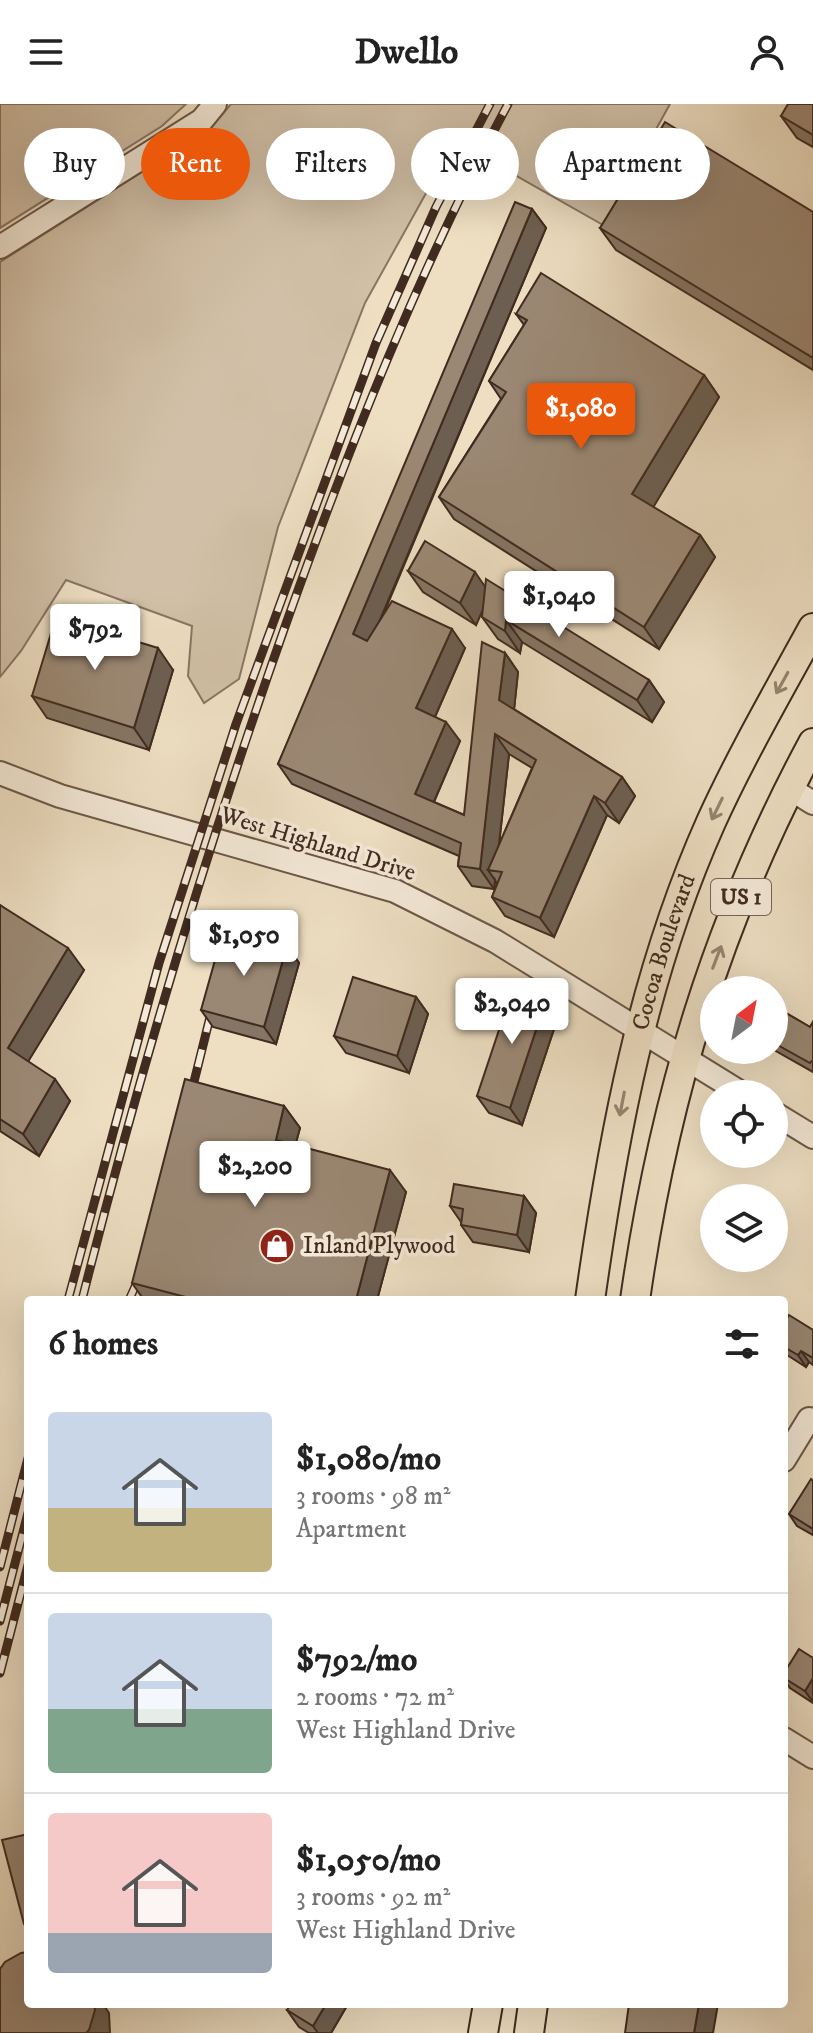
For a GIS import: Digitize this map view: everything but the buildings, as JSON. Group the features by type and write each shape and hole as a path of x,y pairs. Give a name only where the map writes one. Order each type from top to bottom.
{"main road":[{"name":"Cocoa Boulevard","path":"591,1296 623,1097 661,956 710,824 751,739 813,628"},
{"name":"Cocoa Boulevard","path":"636,1296 655,1171 683,1057 731,920 789,788 813,743"},
{"path":"483,2033 487,2008"},
{"path":"529,2033 532,2008"}],"street":[{"path":"0,247 202,120 215,104"},
{"name":"West Highland Drive","path":"0,773 60,796 395,891 495,941 641,1028 720,1080"},
{"path":"789,788 813,803"},
{"path":"788,1122 813,1137"},
{"path":"788,1454 811,1420"},
{"path":"788,1741 813,1757"}],"shaded area":[{"path":"0,104 186,104 159,128 141,128 141,139 125,149 125,128 24,128 24,200 44,200 0,228"},
{"path":"231,104 670,104 657,128 535,128 535,186 519,177 519,128 411,128 411,200 422,200 365,303 278,527 239,679 204,703 188,676 192,626 66,580 21,651 0,677 0,262 98,200 125,200 125,183 141,172 141,200 250,200 250,128 211,128"},
{"path":"559,200 617,200 603,225"}],"railway":[{"path":"69,1296 159,963 236,724 376,343 436,207 490,104"},
{"path":"83,1296 127,1128 177,958 287,621 388,358 445,230 508,104"},
{"path":"189,1102 214,1001"},
{"path":"131,1296 144,1267"},
{"path":"0,1567 24,1474"},
{"path":"0,1621 24,1528"},
{"path":"0,1673 24,1580"}],"place":[{"name":"Inland Plywood","path":"277,1246"}]}
